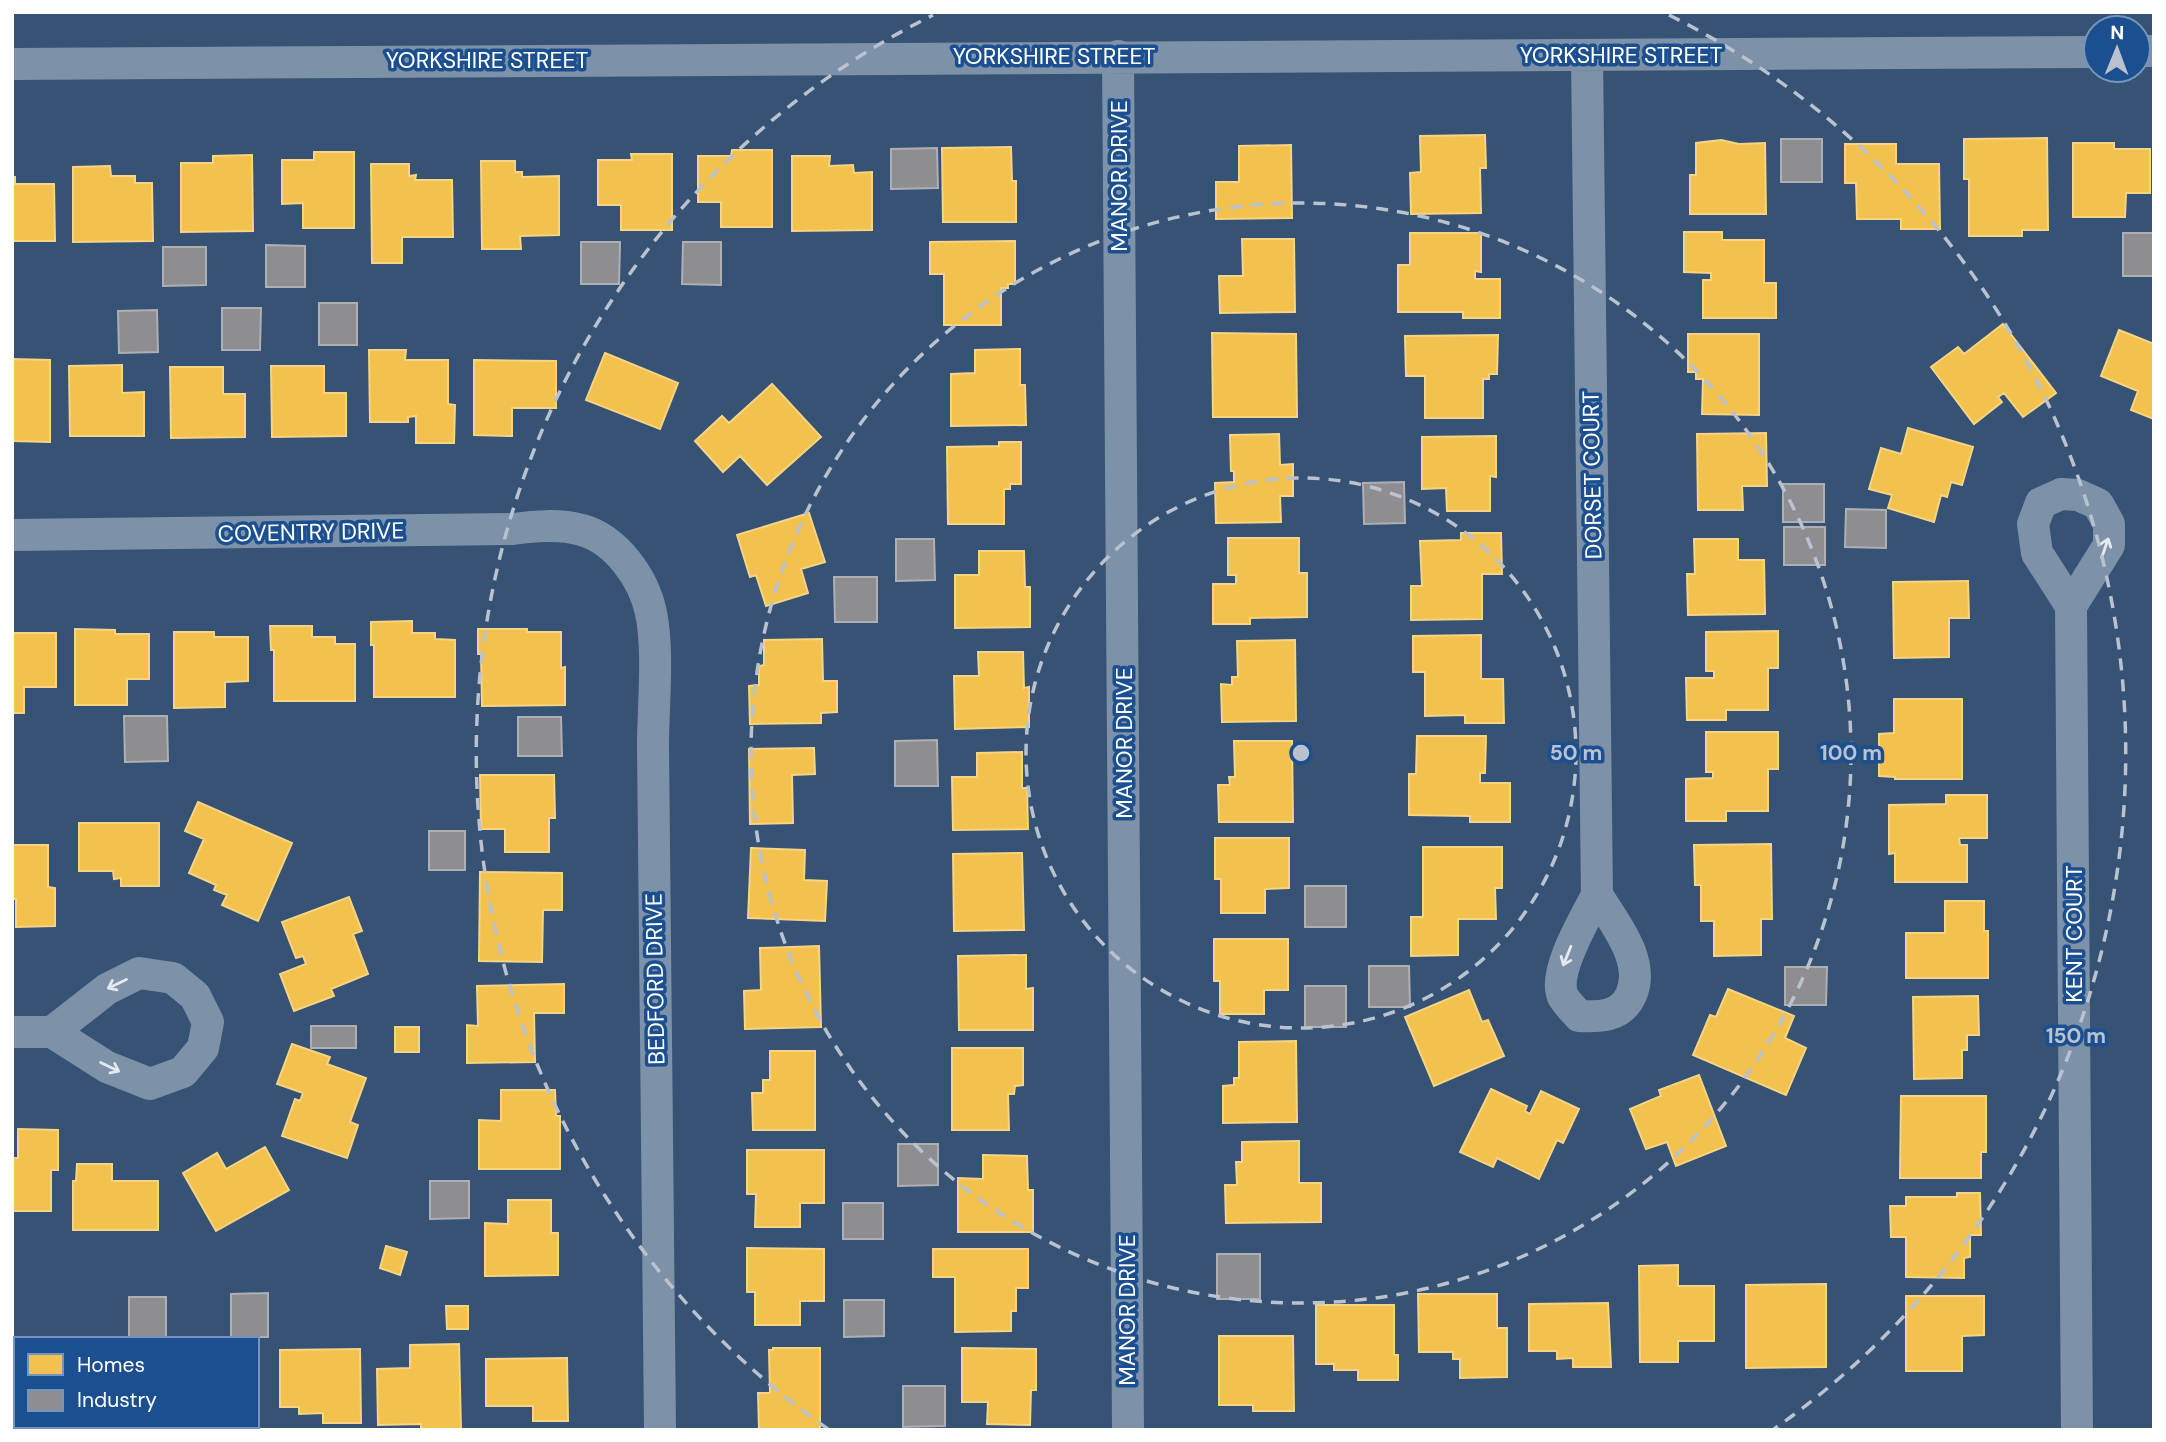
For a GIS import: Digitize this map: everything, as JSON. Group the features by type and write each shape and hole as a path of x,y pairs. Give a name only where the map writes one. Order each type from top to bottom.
{"street":[{"name":"YORKSHIRE STREET","path":"12,64 2082,52"},
{"name":"MANOR DRIVE","path":"1118,56 1128,1430"},
{"name":"DORSET COURT","path":"1587,56 1597,895"},
{"name":"COVENTRY DRIVE","path":"12,536 513,529 559,526 585,531 606,544"},
{"name":"BEDFORD DRIVE","path":"606,544 620,555 634,572 651,611 654,633 660,1430"},
{"name":"KENT COURT","path":"2071,606 2077,1430"},
{"path":"12,1032 52,1032 107,1068 150,1084 183,1072 203,1048 208,1022 195,996 173,978 139,973 107,989 52,1032"}],"building: Homes":[{"path":"1485,135 1486,168 1480,168 1481,213 1411,214 1410,173 1421,172 1420,136"},
{"path":"2047,138 2048,230 2022,230 2022,236 1969,236 1969,179 1964,179 1964,139"},
{"path":"1721,140 1739,144 1765,143 1766,214 1690,214 1690,175 1696,175 1696,143"},
{"path":"2073,143 2114,143 2114,149 2150,149 2150,193 2126,193 2125,217 2073,217"},
{"path":"1845,144 1896,144 1896,164 1939,164 1940,229 1901,229 1901,219 1857,219 1856,183 1845,183"},
{"path":"1291,145 1292,218 1216,219 1216,182 1239,182 1239,146"},
{"path":"1011,147 1012,181 1016,181 1016,222 943,222 942,148"},
{"path":"732,150 772,150 772,227 721,227 721,202 698,202 698,156 731,156"},
{"path":"314,152 354,152 354,228 303,228 303,203 282,204 282,160 314,160"},
{"path":"631,154 672,154 672,230 621,230 621,205 598,205 598,160 632,160"},
{"path":"252,155 253,231 181,232 181,163 213,163 213,156"},
{"path":"792,156 830,156 829,166 853,165 854,173 872,172 872,230 792,231"},
{"path":"481,161 515,161 515,172 522,172 522,177 559,176 559,235 520,236 521,249 482,249"},
{"path":"371,164 409,164 409,176 416,175 415,180 452,180 453,237 402,237 402,263 372,263"},
{"path":"110,166 111,176 135,176 135,183 152,183 153,241 73,242 73,167"},
{"path":"12,177 15,177 15,184 54,184 55,241 12,241"},
{"path":"1684,232 1722,232 1722,240 1764,240 1764,283 1776,283 1776,318 1703,318 1703,280 1711,280 1711,273 1684,272"},
{"path":"1410,233 1481,233 1481,272 1475,271 1475,279 1500,279 1500,318 1463,318 1463,312 1398,312 1398,265 1410,265"},
{"path":"1242,239 1294,239 1295,312 1220,313 1219,276 1243,276"},
{"path":"1015,241 1015,284 1001,288 1001,325 944,325 944,274 930,274 930,242"},
{"path":"2003,324 2056,393 2023,417 2004,393 1998,397 2002,402 1974,424 1931,367 1958,347 1964,354"},
{"path":"2119,330 2154,344 2154,419 2131,410 2138,391 2101,376"},
{"path":"1212,333 1296,334 1297,417 1213,417"},
{"path":"1688,334 1759,334 1759,415 1702,414 1703,379 1696,379 1696,372 1688,372"},
{"path":"1498,335 1497,374 1489,374 1489,379 1483,379 1483,418 1425,418 1425,376 1406,376 1405,336"},
{"path":"1020,349 1020,385 1025,385 1026,425 951,426 951,374 975,373 975,350"},
{"path":"369,350 406,350 405,360 448,360 448,404 455,405 454,443 416,443 416,416 408,417 408,422 370,422"},
{"path":"605,353 678,383 660,429 586,400"},
{"path":"12,359 50,360 50,442 12,441"},
{"path":"474,360 556,361 556,408 512,408 512,436 474,435"},
{"path":"122,365 122,393 144,392 144,436 70,436 69,366"},
{"path":"271,366 324,366 324,393 346,393 346,436 272,437"},
{"path":"170,367 223,367 223,394 245,394 245,437 171,438"},
{"path":"772,384 821,437 767,485 740,456 723,472 695,441 722,416 729,423"},
{"path":"1908,428 1973,447 1962,485 1951,482 1947,497 1941,495 1934,522 1888,508 1892,495 1869,489 1881,448 1901,454"},
{"path":"1766,433 1767,486 1742,486 1743,510 1698,510 1697,434"},
{"path":"1279,434 1280,465 1293,464 1293,496 1280,496 1281,522 1216,523 1215,483 1234,482 1230,435"},
{"path":"1496,436 1496,477 1490,476 1490,511 1447,511 1446,488 1422,489 1422,437"},
{"path":"999,442 1021,442 1021,484 1010,484 1010,489 1004,489 1004,524 948,524 947,447 999,446"},
{"path":"809,513 825,562 801,569 808,593 766,606 756,575 750,577 737,535"},
{"path":"1461,533 1501,533 1502,574 1482,574 1482,619 1411,620 1411,586 1422,586 1420,541 1461,540"},
{"path":"1228,538 1299,538 1299,573 1307,573 1307,617 1250,618 1250,624 1213,624 1213,584 1236,584 1236,575 1228,575"},
{"path":"1694,539 1738,539 1738,560 1764,560 1765,614 1688,615 1687,574 1695,574"},
{"path":"979,551 1024,551 1025,587 1030,587 1030,627 955,628 955,575 979,575"},
{"path":"1968,581 1969,618 1949,618 1949,657 1894,658 1893,582"},
{"path":"412,621 412,633 435,633 435,639 455,640 455,697 374,697 371,622"},
{"path":"270,626 312,626 312,637 335,637 335,644 355,644 355,701 274,701 274,650 271,650"},
{"path":"75,629 115,630 115,634 149,634 149,679 127,679 127,705 75,705"},
{"path":"478,629 561,632 565,705 482,706"},
{"path":"1778,631 1778,668 1768,668 1768,710 1726,710 1726,720 1687,720 1686,678 1714,678 1714,671 1706,671 1706,632"},
{"path":"174,632 214,632 214,637 248,637 248,681 225,682 225,707 174,708"},
{"path":"12,633 56,633 56,687 24,687 24,713 12,713"},
{"path":"1481,635 1481,679 1503,679 1504,723 1465,723 1465,715 1425,716 1425,672 1413,672 1413,636"},
{"path":"822,639 823,681 837,681 837,712 821,713 821,723 750,724 749,686 759,685 759,666 764,665 764,640"},
{"path":"1295,640 1296,721 1222,722 1221,684 1232,685 1232,677 1238,677 1237,641"},
{"path":"978,652 1023,652 1024,688 1029,687 1029,727 955,729 954,676 979,676"},
{"path":"1894,699 1962,699 1962,779 1895,779 1879,776 1879,734 1894,733"},
{"path":"1706,732 1778,732 1778,769 1768,769 1768,811 1726,811 1726,821 1686,821 1686,779 1713,778 1713,772 1706,772"},
{"path":"1417,736 1486,736 1485,773 1480,773 1480,783 1510,783 1510,822 1470,822 1470,816 1409,815 1409,774 1416,774"},
{"path":"1234,741 1292,741 1293,822 1219,822 1218,785 1230,785 1229,777 1235,777"},
{"path":"814,748 815,774 792,775 793,823 750,824 749,749"},
{"path":"1022,752 1022,788 1027,788 1028,829 953,830 952,777 977,777 977,753"},
{"path":"480,775 554,775 555,818 549,818 549,852 505,852 505,829 481,829"},
{"path":"1946,795 1987,795 1987,838 1959,838 1960,845 1967,845 1967,882 1895,882 1895,853 1889,854 1889,805 1946,804"},
{"path":"198,802 292,843 258,921 222,905 227,895 214,890 216,885 189,873 204,839 185,831"},
{"path":"79,823 159,823 159,886 121,886 121,878 114,879 113,871 79,871"},
{"path":"1215,838 1289,838 1289,888 1265,889 1265,913 1221,913 1221,879 1215,879"},
{"path":"1771,844 1772,919 1761,919 1761,955 1714,956 1714,921 1701,921 1701,885 1695,885 1694,845"},
{"path":"12,845 48,845 48,887 55,888 55,926 16,927 16,899 12,899"},
{"path":"1423,847 1502,847 1502,888 1495,888 1496,919 1458,919 1458,955 1411,956 1411,917 1423,917"},
{"path":"751,848 805,850 804,880 827,881 825,921 748,918"},
{"path":"1022,853 1024,930 954,931 953,854"},
{"path":"480,872 562,873 562,910 543,910 542,962 479,961"},
{"path":"349,897 362,931 353,934 368,974 331,989 334,996 294,1011 280,974 306,964 303,956 296,958 282,922"},
{"path":"1945,901 1984,901 1984,931 1988,931 1988,978 1906,978 1906,933 1945,933"},
{"path":"1214,939 1288,939 1288,990 1264,990 1264,1014 1220,1014 1220,981 1214,981"},
{"path":"819,946 821,1027 745,1029 744,991 761,990 760,948"},
{"path":"1026,955 1026,989 1033,988 1033,1030 959,1030 958,956"},
{"path":"564,984 564,1013 534,1013 535,1062 467,1063 467,1025 478,1026 477,986"},
{"path":"1728,989 1794,1016 1785,1038 1806,1048 1786,1095 1693,1055 1710,1015 1716,1017"},
{"path":"1469,990 1482,1022 1488,1020 1504,1056 1434,1086 1405,1017"},
{"path":"1978,996 1979,1035 1967,1035 1967,1050 1962,1050 1962,1078 1914,1079 1913,997"},
{"path":"395,1027 419,1027 419,1052 395,1052"},
{"path":"1296,1041 1297,1122 1223,1123 1223,1086 1234,1085 1234,1078 1239,1078 1239,1042"},
{"path":"292,1044 330,1057 327,1064 366,1078 350,1122 358,1125 347,1158 282,1136 295,1099 300,1101 303,1093 277,1084"},
{"path":"952,1048 1023,1048 1023,1085 1015,1086 1014,1094 1008,1094 1009,1130 952,1130"},
{"path":"770,1051 815,1051 815,1130 753,1130 752,1093 763,1093 763,1080 770,1080"},
{"path":"1699,1075 1726,1146 1676,1166 1667,1142 1646,1149 1630,1109 1661,1096 1659,1090"},
{"path":"1491,1089 1527,1106 1525,1111 1530,1114 1541,1091 1579,1109 1563,1143 1557,1140 1539,1179 1497,1158 1493,1167 1460,1152"},
{"path":"501,1090 555,1090 556,1116 560,1116 560,1169 479,1169 479,1120 501,1121"},
{"path":"1901,1096 1986,1096 1986,1152 1981,1152 1981,1178 1900,1178"},
{"path":"18,1129 58,1130 58,1170 51,1170 51,1211 12,1211 12,1158 18,1158"},
{"path":"1299,1141 1299,1183 1321,1183 1321,1222 1226,1223 1225,1185 1237,1185 1236,1162 1242,1162 1242,1142"},
{"path":"265,1147 289,1190 216,1231 183,1173 217,1153 226,1169"},
{"path":"747,1150 824,1150 824,1203 800,1203 800,1227 755,1227 756,1194 747,1194"},
{"path":"983,1155 1027,1156 1028,1190 1033,1190 1033,1232 958,1232 958,1178 983,1179"},
{"path":"77,1164 112,1164 112,1181 158,1181 158,1230 73,1230 73,1181 76,1181"},
{"path":"1957,1193 1980,1193 1981,1235 1970,1235 1970,1257 1964,1258 1964,1278 1906,1277 1906,1237 1891,1237 1890,1206 1906,1206 1906,1197 1957,1197"},
{"path":"508,1200 551,1200 551,1233 558,1233 558,1275 485,1276 485,1223 508,1224"},
{"path":"386,1246 407,1252 400,1275 380,1268"},
{"path":"747,1248 824,1249 824,1301 800,1301 800,1325 755,1325 755,1292 747,1292"},
{"path":"933,1249 1028,1249 1028,1288 1016,1288 1016,1311 1011,1311 1011,1331 955,1332 955,1277 933,1277"},
{"path":"1678,1265 1678,1286 1714,1286 1714,1341 1678,1341 1678,1362 1640,1362 1639,1266"},
{"path":"1826,1284 1826,1367 1746,1368 1746,1285"},
{"path":"1418,1294 1497,1294 1497,1328 1507,1328 1507,1377 1460,1378 1460,1359 1453,1359 1453,1352 1419,1352"},
{"path":"1906,1296 1984,1296 1984,1335 1962,1336 1962,1371 1906,1371"},
{"path":"1608,1303 1611,1367 1573,1367 1573,1358 1557,1359 1557,1351 1529,1351 1529,1304"},
{"path":"1316,1305 1394,1305 1394,1355 1398,1355 1398,1380 1358,1380 1358,1370 1334,1370 1334,1364 1316,1364"},
{"path":"446,1306 468,1306 468,1329 447,1329"},
{"path":"1219,1336 1293,1336 1294,1411 1253,1411 1253,1405 1219,1405"},
{"path":"459,1344 461,1430 421,1430 421,1424 378,1425 377,1369 410,1368 410,1345"},
{"path":"14,1346 14,1428 60,1430 12,1430"},
{"path":"820,1348 820,1430 759,1430 758,1393 770,1393 769,1350"},
{"path":"962,1348 1036,1349 1036,1390 1031,1390 1030,1425 987,1424 988,1402 962,1402"},
{"path":"360,1349 361,1423 323,1423 323,1413 299,1414 299,1407 280,1407 280,1350"},
{"path":"567,1358 568,1421 533,1421 533,1406 486,1406 486,1359"},
{"path":"79,1428 119,1428 119,1429"},
{"path":"180,1428 221,1428 221,1430"}],"building: Industry":[{"path":"1781,139 1822,139 1822,182 1781,182"},
{"path":"937,148 938,188 891,189 891,149"},
{"path":"2123,233 2154,233 2154,276 2123,276"},
{"path":"581,242 620,242 619,284 581,284"},
{"path":"683,242 721,242 721,285 682,284"},
{"path":"266,245 305,246 305,287 266,287"},
{"path":"163,247 206,247 206,285 163,286"},
{"path":"319,303 357,303 357,345 319,345"},
{"path":"222,308 261,308 260,350 222,350"},
{"path":"157,310 158,352 119,353 118,311"},
{"path":"1404,482 1405,523 1364,524 1363,483"},
{"path":"1783,484 1824,484 1824,522 1783,522"},
{"path":"1846,509 1886,510 1886,548 1845,547"},
{"path":"1784,527 1825,527 1825,565 1784,565"},
{"path":"896,539 934,539 935,580 896,581"},
{"path":"834,577 877,577 877,622 835,622"},
{"path":"124,716 167,716 168,761 125,762"},
{"path":"518,717 561,717 562,756 518,756"},
{"path":"937,740 938,786 895,786 895,741"},
{"path":"429,831 465,831 465,870 429,870"},
{"path":"1305,886 1346,886 1346,927 1305,927"},
{"path":"1369,966 1409,966 1410,1007 1369,1007"},
{"path":"1785,967 1827,967 1826,1005 1785,1005"},
{"path":"1305,986 1346,986 1346,1027 1305,1027"},
{"path":"311,1026 356,1026 356,1048 311,1048"},
{"path":"898,1144 938,1144 938,1185 898,1186"},
{"path":"430,1181 469,1181 469,1218 430,1219"},
{"path":"843,1203 883,1203 883,1239 843,1239"},
{"path":"1217,1254 1260,1254 1260,1299 1217,1299"},
{"path":"268,1293 268,1337 231,1337 231,1294"},
{"path":"129,1297 166,1297 166,1337 129,1337"},
{"path":"844,1300 884,1300 884,1336 844,1337"},
{"path":"903,1386 945,1386 945,1426 903,1427"}]}
